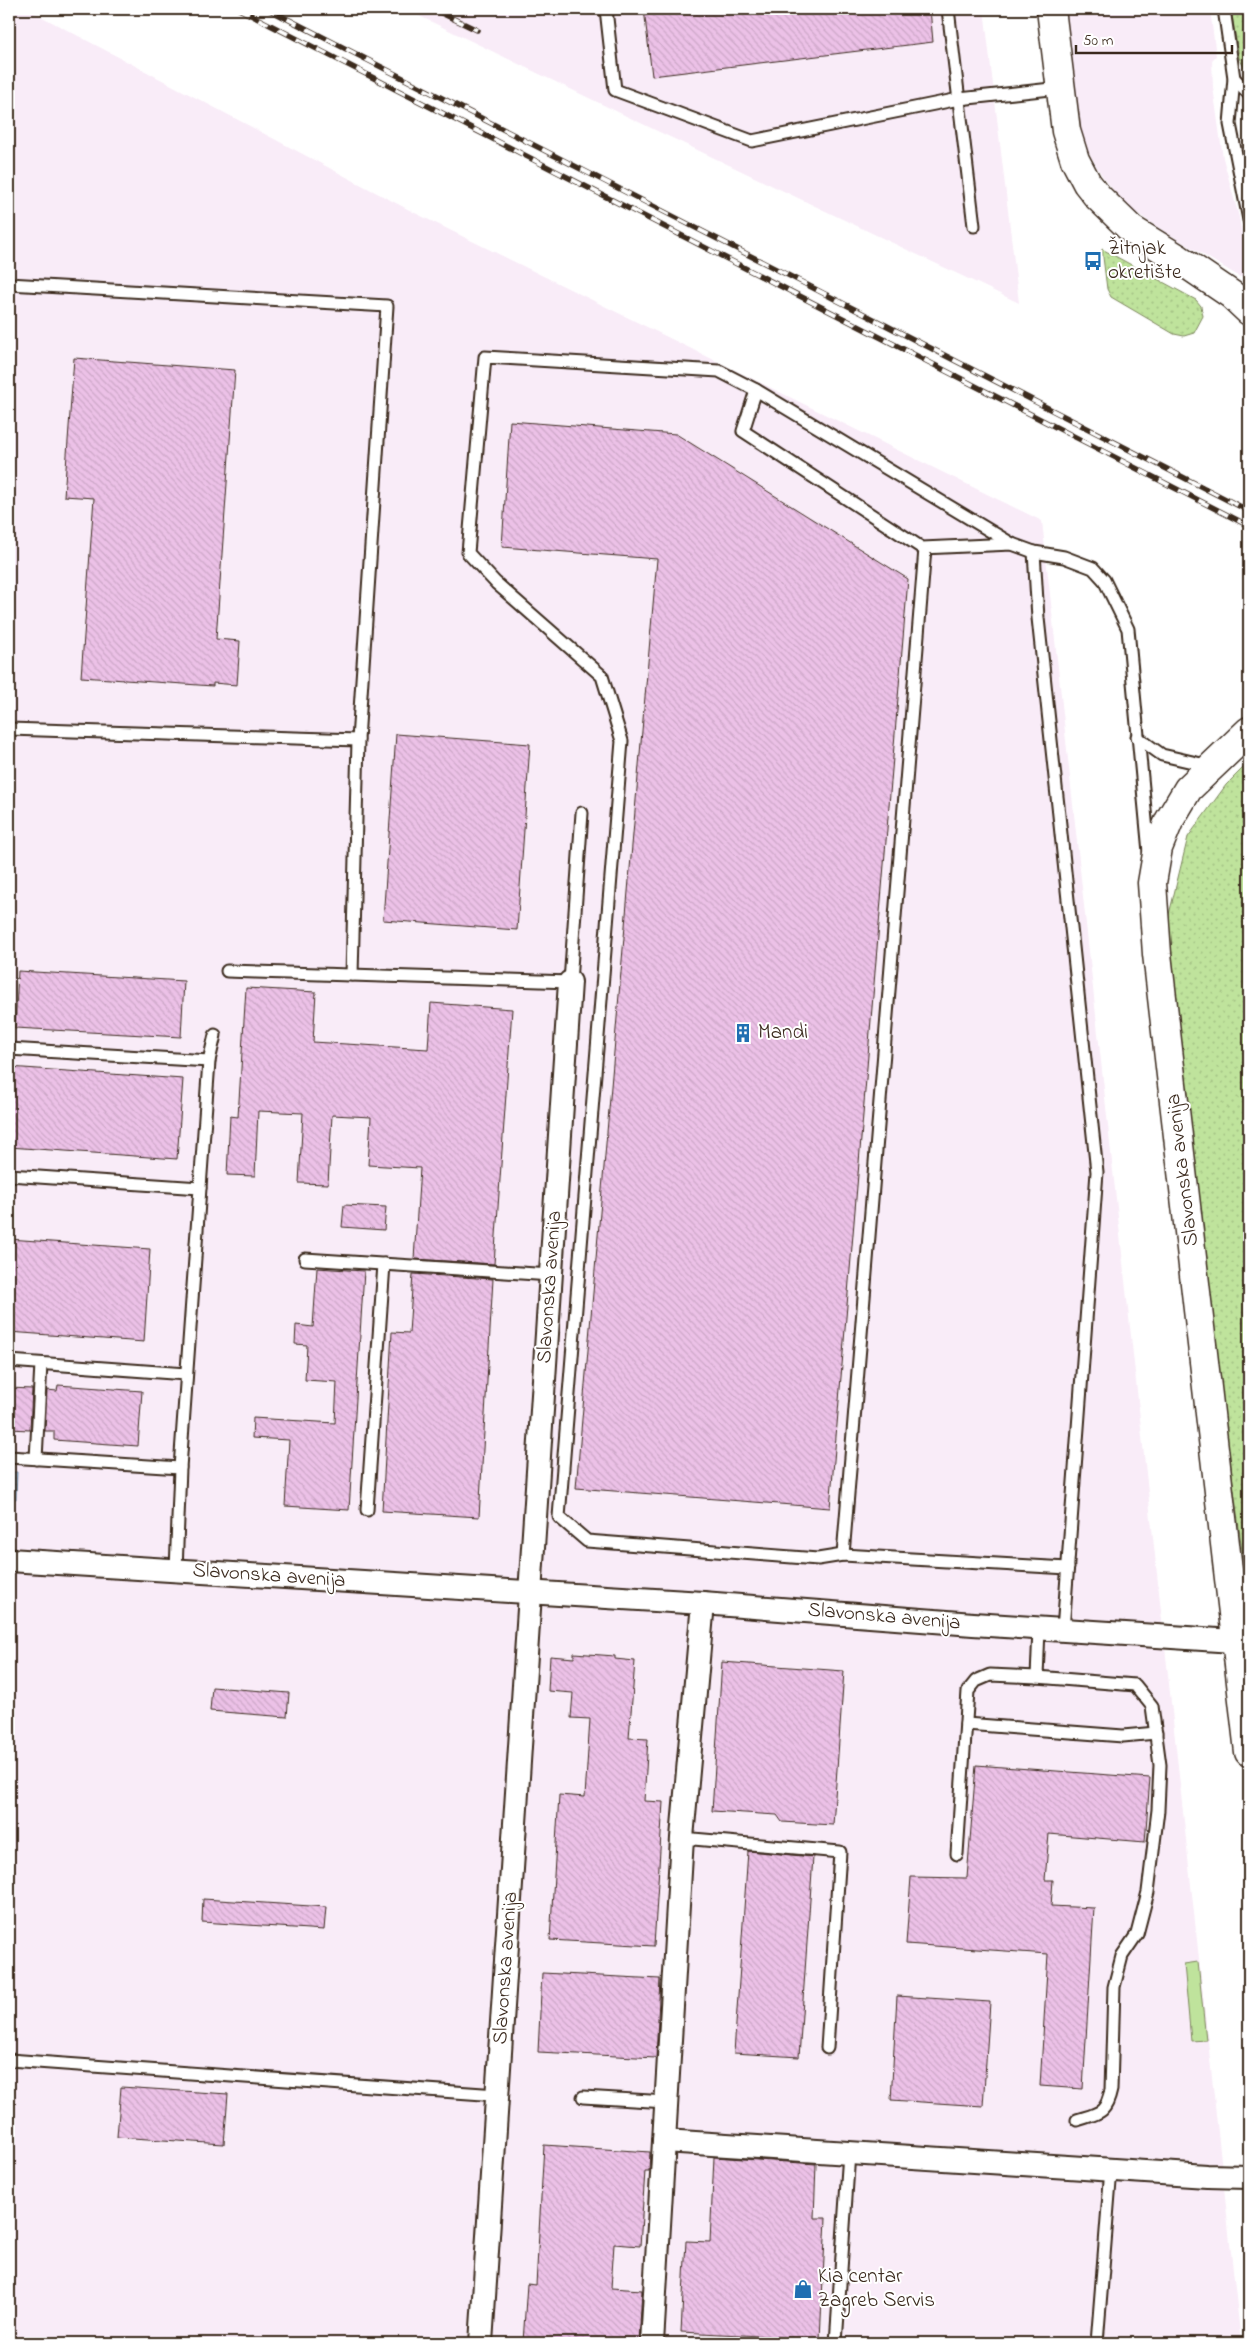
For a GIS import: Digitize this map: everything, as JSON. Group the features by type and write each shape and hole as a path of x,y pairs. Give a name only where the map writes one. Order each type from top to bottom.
{"street":[{"path":"1051,9 1066,131 1074,160 1098,197 1132,230 1180,259 1232,295 1249,311"},
{"name":"Slavonska avenija","path":"1249,731 1210,766 1188,789 1169,821 1158,848 1152,882 1157,954 1244,1642 1249,1752"},
{"name":"Slavonska avenija","path":"481,2343 570,982"},
{"name":"Slavonska avenija","path":"9,1560 703,1603 1039,1629 1244,1642"},
{"path":"652,2343 668,2102 682,1838 703,1603"},
{"path":"664,2141 1207,2176 1249,2177"}],"lane":[{"path":"606,9 615,90 752,141 959,99 1060,88"},
{"path":"948,9 974,226"},
{"path":"1224,9 1234,78 1230,124 1249,220"},
{"path":"1234,78 1249,94"},
{"path":"9,284 387,306 358,740 352,975"},
{"path":"1068,1568 843,1555 818,1559 587,1541 559,1517 622,742 602,676 496,583 468,553 485,357 718,371 756,390 1012,544 1034,552 1064,557 1093,568 1104,580 1128,629 1152,882"},
{"path":"756,390 743,431 925,549 1012,544"},
{"path":"843,1555 925,549"},
{"path":"1034,552 1038,618 1097,1172 1063,1630"},
{"path":"9,729 358,740"},
{"path":"1137,737 1162,755 1210,766"},
{"path":"227,971 570,982 582,814"},
{"path":"176,1570 186,1374 209,1061 215,1035"},
{"path":"9,1049 209,1061"},
{"path":"9,1175 200,1188"},
{"path":"305,1259 551,1274"},
{"path":"367,1510 384,1264"},
{"path":"9,1361 186,1374"},
{"path":"36,1459 41,1364"},
{"path":"9,1457 180,1468"},
{"path":"1037,1677 1039,1629"},
{"path":"957,1854 968,1691 976,1681 990,1676 1037,1677 1135,1685 1152,1706 1160,1774 1158,1810 1148,1892 1137,1934 1122,1956 1114,1987 1110,2098 1105,2110 1077,2120"},
{"path":"966,1724 1123,1736 1156,1733"},
{"path":"682,1838 840,1852 827,2048"},
{"path":"9,2060 497,2095"},
{"path":"583,2097 668,2102"},
{"path":"836,2343 849,2153"},
{"path":"1097,2343 1111,2169"}],"shaded area":[{"path":"9,9 27,9 415,213 1042,521 1241,2343 9,2343"},
{"path":"405,9 984,9 1019,303 651,128"},
{"path":"1063,9 1210,9 1216,56 1212,60 1213,87 1223,158 1239,217 1248,268 1245,276 1240,277 1154,225 1123,203 1101,174 1085,146 1078,126"}],"green space":[{"path":"1231,9 1249,9 1249,76 1239,58"},
{"path":"1102,249 1196,300 1201,306 1203,316 1194,333 1184,336 1174,334 1111,297 1107,289"},
{"path":"1249,762 1249,1604 1162,943 1188,837 1226,785"},
{"path":"1198,1962 1206,2040 1191,2041 1184,1964"}],"water":[{"path":"9,1472 17,1472 16,1499 9,1499"}],"building":[{"path":"644,9 930,9 933,42 652,76"},
{"path":"74,358 235,370 216,639 240,641 237,685 213,683 213,686 81,677 94,498 64,496"},
{"name":"Mandi","path":"510,421 676,434 908,579 830,1508 576,1488 657,559 502,547"},
{"path":"396,734 530,744 517,930 383,920"},
{"path":"18,971 184,981 181,1037 15,1028"},
{"path":"246,988 316,992 313,1042 428,1049 431,1003 512,1009 494,1264 414,1259 420,1168 368,1165 371,1117 332,1115 328,1184 299,1183 303,1113 258,1111 255,1176 227,1175 230,1116 238,1117"},
{"path":"9,1067 183,1079 177,1159 9,1147"},
{"path":"344,1205 386,1207 384,1230 342,1227"},
{"path":"9,1239 150,1249 144,1342 9,1332"},
{"path":"317,1268 364,1271 349,1510 285,1506 289,1440 252,1438 253,1418 335,1423 337,1382 305,1380 307,1345 295,1344 296,1325 313,1327"},
{"path":"413,1274 493,1279 479,1517 382,1511 392,1332 409,1333"},
{"path":"58,1385 142,1391 138,1446 54,1440 54,1431 45,1431 47,1390 57,1391"},
{"path":"9,1388 32,1389 30,1430 9,1429"},
{"path":"574,1653 615,1656 615,1659 635,1661 629,1738 648,1739 644,1801 663,1802 654,1946 550,1940 559,1795 585,1797 590,1719 571,1718 573,1693 548,1691 550,1656 574,1658"},
{"path":"722,1662 844,1671 833,1825 782,1822 777,1815 712,1811"},
{"path":"212,1687 289,1693 287,1717 210,1711"},
{"path":"976,1765 1150,1778 1145,1842 1049,1834 1045,1880 1053,1880 1051,1906 1094,1908 1083,2089 1040,2086 1048,1954 906,1944 911,1877 967,1878"},
{"path":"748,1851 813,1857 799,2057 734,2053"},
{"path":"203,1899 326,1907 324,1930 202,1922"},
{"path":"542,1973 660,1979 656,2058 538,2052"},
{"path":"897,1996 990,2002 983,2106 891,2100"},
{"path":"121,2087 228,2094 224,2144 117,2137"},
{"path":"544,2145 650,2152 649,2171 645,2171 640,2246 614,2244 611,2288 642,2290 639,2343 523,2342 527,2284 536,2285"},
{"path":"714,2157 816,2164 814,2218 826,2218 820,2339 681,2332 686,2241 710,2242"}],"railway":[{"path":"239,9 1249,526"},
{"path":"268,9 1249,511"},
{"path":"433,9 477,30"}],"place":[{"name":"Žitnjak okretište","path":"1093,261"},
{"name":"Mandi","path":"743,1033"},
{"name":"Kia centar Zagreb Servis","path":"803,2289"}]}
